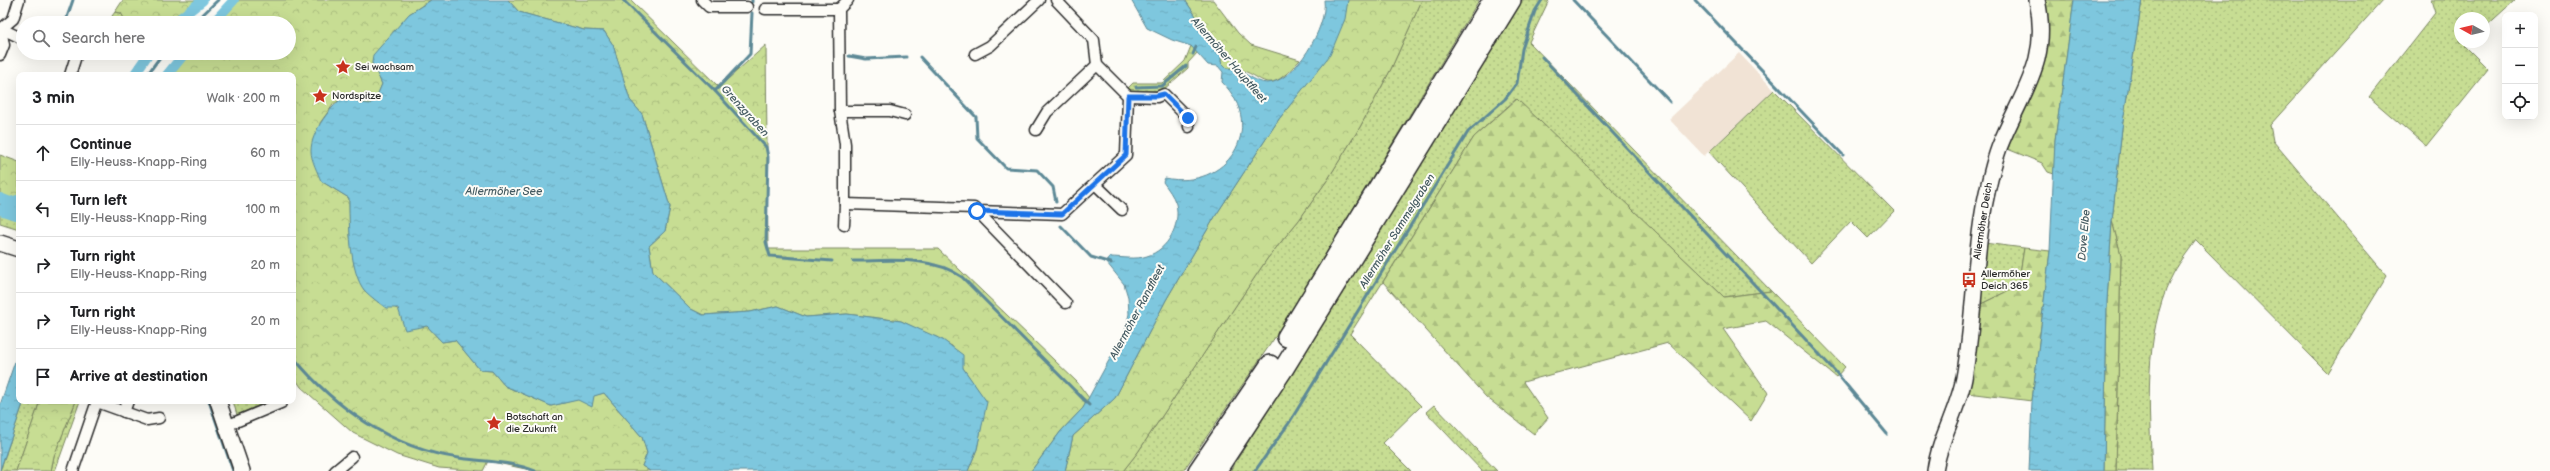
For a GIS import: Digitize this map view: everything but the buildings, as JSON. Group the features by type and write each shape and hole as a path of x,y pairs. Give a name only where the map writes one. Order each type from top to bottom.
{"highway":[{"path":"1198,471 1272,361 1492,0"},
{"path":"1216,471 1284,368 1510,0"}],"street":[{"path":"0,28 13,19 20,0"},
{"path":"702,0 709,7 747,7"},
{"path":"844,225 845,144 840,110 839,9 848,0"},
{"path":"975,54 990,46 1039,0"},
{"path":"1056,0 1094,40 1097,65 1128,96 1156,96 1164,94 1188,118 1189,127"},
{"name":"Allermöher Deich","path":"1935,471 1937,458 1963,385 1978,247 1991,175 1999,149 2039,56 2042,31 2037,0"},
{"path":"765,9 814,4 839,9"},
{"path":"0,28 16,36"},
{"path":"0,28 4,45 0,55"},
{"path":"71,72 75,60"},
{"path":"1036,130 1047,112 1097,65"},
{"path":"977,211 1062,214 1096,185 1126,155 1128,96"},
{"path":"840,110 890,111 905,115"},
{"path":"1096,185 1122,210"},
{"path":"845,204 974,208 1066,303"},
{"path":"0,243 16,249"},
{"path":"73,471 96,404"},
{"path":"102,404 147,420 159,418"},
{"path":"124,412 127,404"},
{"path":"219,404 242,471"},
{"path":"226,426 279,404"},
{"path":"335,471 352,457"}],"shaded area":[{"path":"1739,53 1774,90 1704,156 1669,119"}],"green space":[{"path":"123,0 203,0 183,16 123,16 121,13 115,12"},
{"path":"234,0 431,0 409,14 372,63 382,84 377,96 370,104 361,103 346,95 333,105 320,123 321,181 349,198 350,235 354,265 364,290 427,326 442,342 455,340 480,370 492,371 505,386 551,406 604,393 642,437 647,453 642,466 650,471 535,471 488,461 483,471 439,468 397,455 353,433 301,387 296,380 296,72 169,72 179,60 296,60 296,16 219,16"},
{"path":"508,0 630,0 719,87 766,45 768,249 938,249 1077,382 1089,398 1083,408 1061,431 1031,471 968,471 977,449 986,402 963,368 952,346 901,321 847,314 806,317 778,306 750,312 703,315 691,309 653,272 649,246 665,231 670,207 642,114 630,100 613,45 604,31 584,30 519,12"},
{"path":"1185,0 1213,0 1238,33 1251,45 1300,60 1278,80 1270,82 1264,81 1240,70 1227,68 1221,62 1221,53"},
{"path":"1348,0 1422,0 1391,69 1360,127 1328,179 1299,220 1267,259 1138,452 1123,471 1065,471 1073,436 1115,398 1166,300 1216,215 1279,119 1308,82"},
{"path":"1422,0 1479,0 1278,333 1183,471 1123,471 1138,452 1267,259 1299,220 1328,179 1360,127 1391,69"},
{"path":"1522,0 1549,0 1529,42 1771,291 1724,297 1516,99 1474,137 1350,334 1421,406 1383,443 1411,471 1230,471"},
{"path":"2042,0 2074,0 2055,140 2054,174 2048,172 2042,163 2005,148 2042,66"},
{"path":"2142,0 2383,0 2270,125 2273,141 2387,276 2328,373 2196,240 2173,273 2162,301 2156,324 2152,349 2149,398 2152,471 2116,471 2121,255 2112,221 2122,128"},
{"path":"2431,0 2515,0 2490,23 2490,12 2454,12 2454,48 2467,48 2488,69 2426,146 2369,97 2435,13"},
{"path":"115,12 121,13 123,16 112,16"},
{"path":"1191,46 1198,52 1188,63 1188,68 1162,91 1131,91 1128,88 1133,83 1162,83 1185,61"},
{"path":"1774,90 1894,211 1868,238 1851,221 1811,263 1709,152"},
{"path":"1517,99 1724,297 1771,291 1845,367 1836,377 1766,321 1723,329 1768,393 1751,421 1668,343 1523,382 1548,418 1534,434 1486,397 1383,282 1474,137"},
{"path":"0,155 16,161 16,200 10,202 0,198"},
{"path":"0,210 16,214 16,228 0,223"},
{"path":"2112,221 2121,255 2116,471 2104,471 2107,301"},
{"path":"1984,243 2024,248 2018,286 1979,305"},
{"path":"2024,248 2050,251 2032,401 1967,393 1979,305 2018,286"},
{"path":"23,404 39,404 16,471 0,471"},
{"path":"39,404 75,404 54,456 51,471 16,471"},
{"path":"75,404 79,404 55,471 51,471 54,456"},
{"path":"234,404 262,404 237,415"},
{"path":"1434,405 1497,471 1482,471 1426,412"}],"water":[{"name":"Allermöher See","path":"431,0 508,0 519,12 584,30 604,31 613,45 630,100 642,114 670,207 665,231 649,246 653,272 691,309 703,315 750,312 778,306 806,317 847,314 901,321 943,340 963,355 963,368 987,402 977,449 968,471 650,471 642,466 647,453 642,437 604,393 594,396 592,407 578,400 551,406 505,386 492,371 480,370 455,340 442,342 427,326 405,330 398,308 386,308 367,293 360,283 353,260 351,246 349,198 321,181 313,162 311,151 314,135 318,127 328,112 346,95 361,103 370,104 377,96 382,84 372,63 373,55 409,14"},
{"name":"Allermöher Randfleet","path":"1131,0 1185,0 1221,53 1221,62 1227,68 1238,71 1258,81 1267,83 1278,80 1288,74 1308,51 1321,24 1324,11 1324,0 1348,0 1345,19 1330,55 1279,119 1216,215 1166,300 1115,398 1073,436 1065,471 1031,471 1061,431 1083,408 1125,331 1129,314 1128,297 1124,284 1107,263 1110,257 1143,257 1154,253 1161,248 1171,236 1177,220 1176,204 1163,182 1165,178 1187,179 1207,175 1222,165 1234,152 1241,136 1241,118 1235,100 1222,82 1223,72 1218,66 1208,65 1191,46 1172,40 1147,28"},
{"name":"Dove Elbe","path":"2074,0 2142,0 2122,128 2112,221 2107,301 2104,471 2029,471 2032,401 2050,251 2055,140"},
{"path":"0,198 10,202 16,200 16,214 0,210"},
{"path":"16,359 16,404 23,404 0,470 0,405"}],"waterway":[{"path":"67,16 73,0"},
{"path":"183,16 203,0"},
{"path":"201,16 218,0"},
{"path":"219,16 234,0"},
{"name":"Grenzgraben","path":"623,0 715,91 766,147 768,157 766,242 770,256 832,261"},
{"name":"Allermöher Sammelgraben","path":"1255,471 1289,423 1468,132 1505,99 1517,83 1522,49 1535,11 1542,0"},
{"path":"1573,0 1670,102"},
{"path":"1695,0 1843,155"},
{"path":"715,91 750,54 752,13"},
{"path":"1193,54 1196,47"},
{"path":"849,56 866,59 906,57"},
{"path":"920,57 976,117 977,138 1006,168 1037,170 1053,187 1056,202"},
{"path":"1542,57 1834,370 1887,434"},
{"path":"136,72 144,60"},
{"path":"149,72 158,60"},
{"path":"169,72 179,60"},
{"path":"1136,87 1162,86 1186,66"},
{"path":"0,198 10,202 16,200"},
{"path":"0,210 16,214"},
{"path":"1061,226 1091,257 1111,263"},
{"path":"853,261 895,260 923,262 937,265 962,277 1089,405"},
{"path":"296,361 309,376 327,393 367,423 389,436 411,446 435,453 459,458 517,465 535,471"},
{"path":"210,404 233,471"}],"place":[{"name":"Sei wachsam","path":"343,67"},
{"name":"Nordspitze","path":"320,96"},
{"name":"Allermöher Deich 365","path":"1969,280"},
{"name":"Botschaft an die Zukunft","path":"494,423"}],"route":[{"path":"977,211 1052,214 1067,213 1126,155 1128,96 1156,96 1164,94 1188,118"}],"water label":[{"name":"Allermöher Hauptfleet","path":"1229,60"}]}
